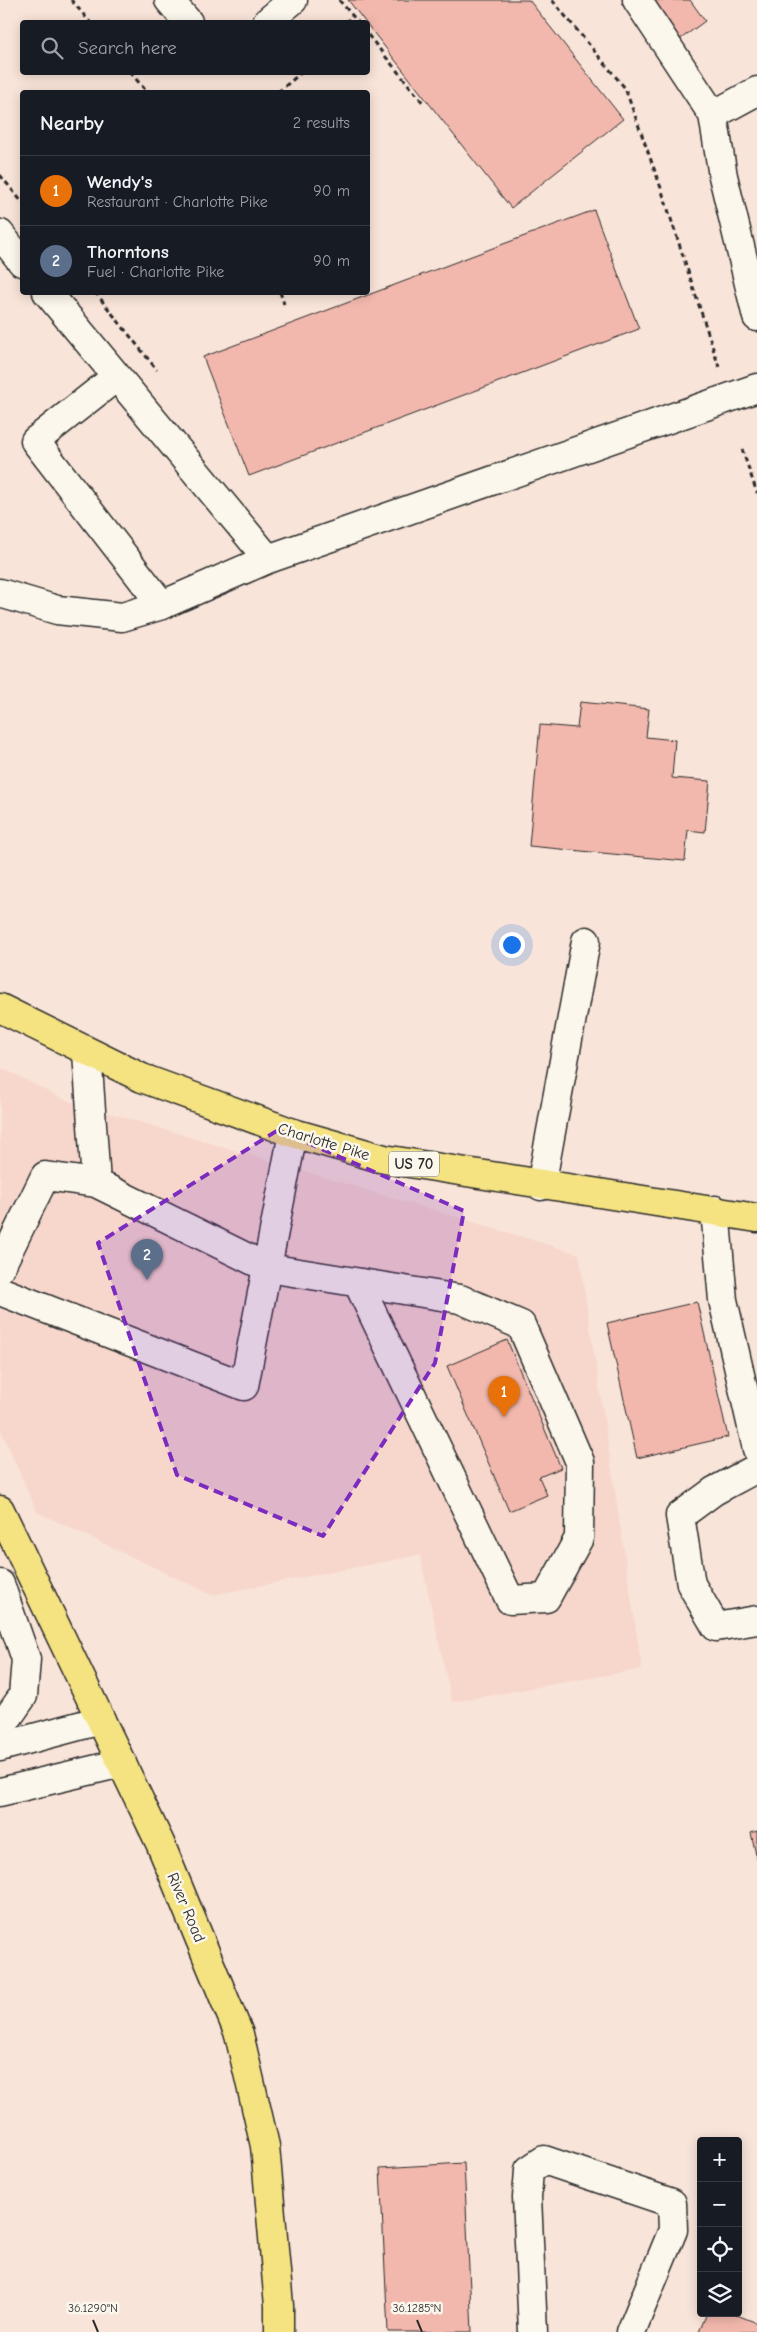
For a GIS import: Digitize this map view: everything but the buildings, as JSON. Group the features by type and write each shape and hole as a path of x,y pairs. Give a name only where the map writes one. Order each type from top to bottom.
{"main road":[{"name":"Charlotte Pike","path":"0,1008 142,1078 293,1133 384,1159 541,1186 715,1210 757,1218"},
{"name":"River Road","path":"0,1510 160,1843 239,2034 265,2146 279,2306 279,2332"}],"street":[{"path":"169,0 186,20"},
{"path":"269,20 293,0"},
{"path":"637,0 713,115 722,176 749,253 757,318"},
{"path":"713,115 757,91"},
{"path":"0,234 20,259"},
{"path":"49,295 116,378 268,559"},
{"path":"116,378 35,441 162,606"},
{"path":"0,593 57,610 122,617 162,606 268,559 757,388"},
{"path":"541,1186 586,941"},
{"path":"86,1052 96,1183"},
{"path":"0,1291 244,1386 293,1133"},
{"path":"0,1268 45,1176 96,1183 268,1268 460,1299 521,1325 580,1462 579,1538 546,1598 510,1600 358,1283"},
{"path":"715,1210 724,1300 757,1449"},
{"path":"757,1468 714,1491 680,1516 691,1584 716,1627 757,1620"},
{"path":"0,1584 26,1659 23,1696 0,1729"},
{"path":"0,1747 101,1720"},
{"path":"0,1792 122,1763"},
{"path":"533,2332 528,2197 529,2170 544,2160 672,2203 673,2230 631,2332"}],"path":[{"path":"72,0 88,20"},
{"path":"339,0 356,20"},
{"path":"552,0 624,88 661,188 720,369"},
{"path":"348,20 353,17"},
{"path":"370,37 424,104"},
{"path":"132,75 144,90"},
{"path":"280,90 298,75"},
{"path":"0,174 20,199"},
{"path":"97,295 162,376"},
{"path":"281,295 284,304"},
{"path":"742,449 757,494"}],"highlighted area":[{"path":"278,1130 464,1211 435,1363 323,1536 177,1475 98,1243"}],"shaded area":[{"path":"0,1067 63,1099 579,1254 642,1669 452,1702 420,1555 212,1595 37,1512 0,1428"}],"place":[{"name":"Thorntons","path":"147,1280"},
{"name":"Wendy's","path":"504,1417"}]}
